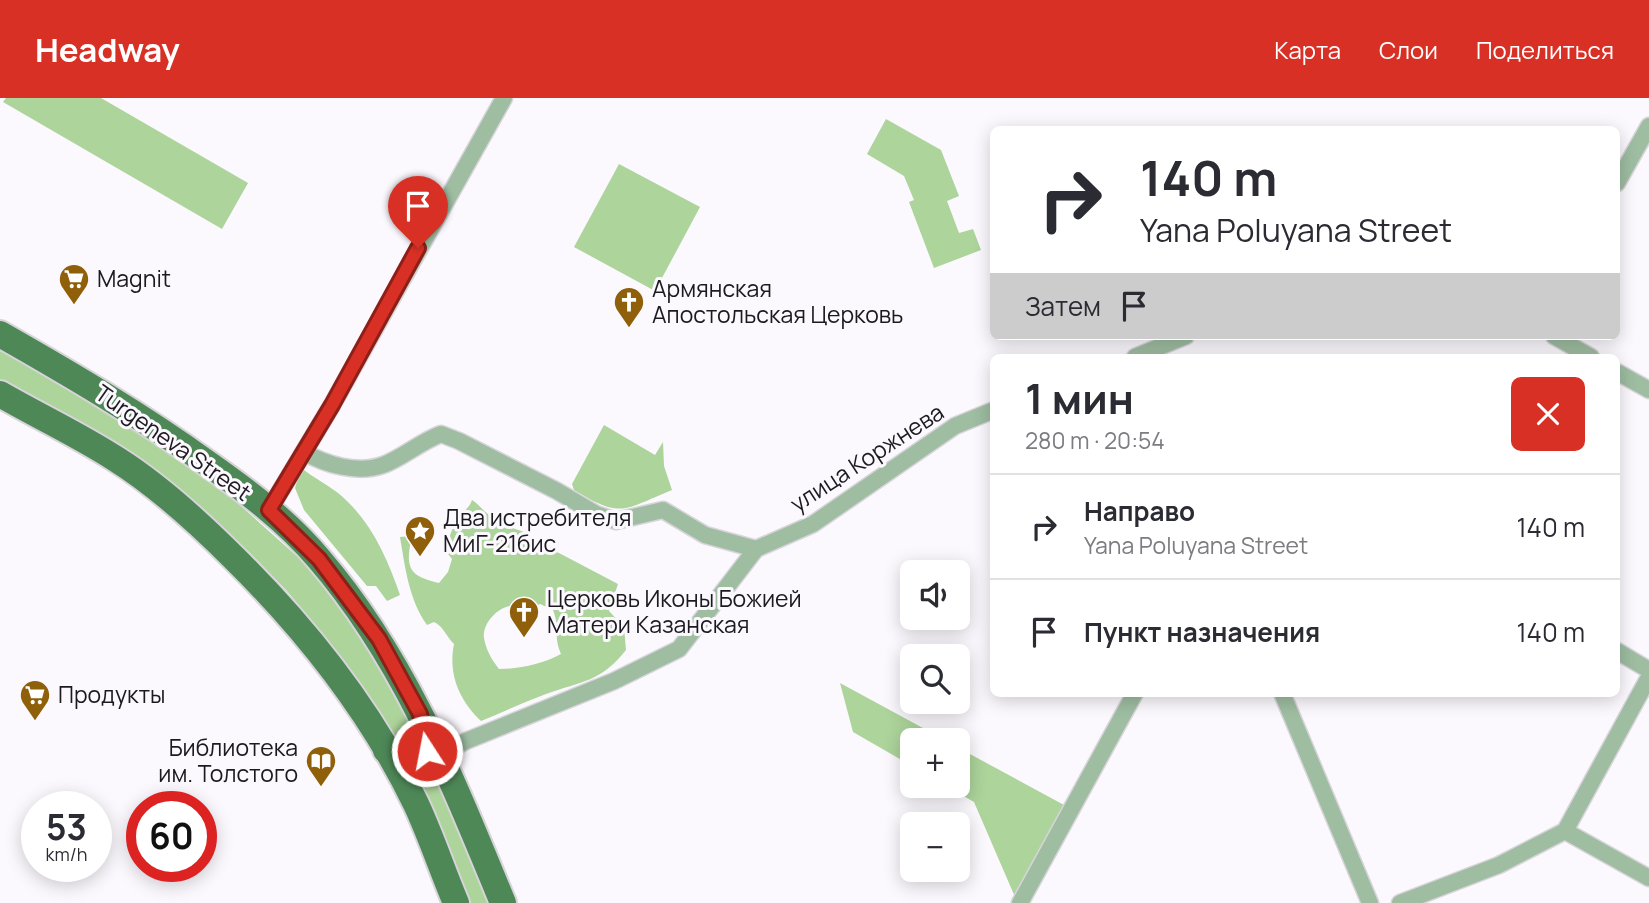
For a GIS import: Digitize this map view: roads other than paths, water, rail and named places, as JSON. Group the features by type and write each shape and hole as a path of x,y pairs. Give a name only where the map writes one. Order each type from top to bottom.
{"main road":[{"name":"Turgeneva Street","path":"0,334 148,421 238,485 309,548 379,639 420,714 427,751 452,781 503,903"},
{"name":"Turgeneva Street","path":"0,394 116,459 208,531 275,598 336,671 384,749 416,804 456,903"},
{"name":"Turgeneva Street","path":"384,749 409,767 415,768 431,759"},
{"path":"416,804 416,776 424,768 437,767 452,781"}],"street":[{"path":"269,510 504,98"},
{"path":"1620,178 1649,126"},
{"path":"1143,354 1176,340"},
{"path":"1562,340 1586,354"},
{"path":"1620,374 1649,390"},
{"name":"улица Коржнева","path":"756,549 813,524 955,426 990,412"},
{"path":"304,452 319,461 353,469 372,467 383,465 441,434 615,522 663,510 705,535 756,549 679,649 614,681 466,741 431,759"},
{"path":"1620,653 1649,670"},
{"path":"1400,903 1499,865 1565,831 1649,677"},
{"path":"1020,903 1133,697"},
{"path":"1284,697 1370,903"},
{"path":"1565,831 1649,878"}],"place":[{"name":"Magnit","path":"74,306"},
{"name":"Армянская Апостольская Церковь","path":"629,329"},
{"name":"Два истребителя МиГ-21бис","path":"420,558"},
{"name":"Церковь Иконы Божией Матери Казанская","path":"524,639"},
{"name":"Продукты","path":"35,722"},
{"name":"Библиотека им. Толстого","path":"321,788"}]}
